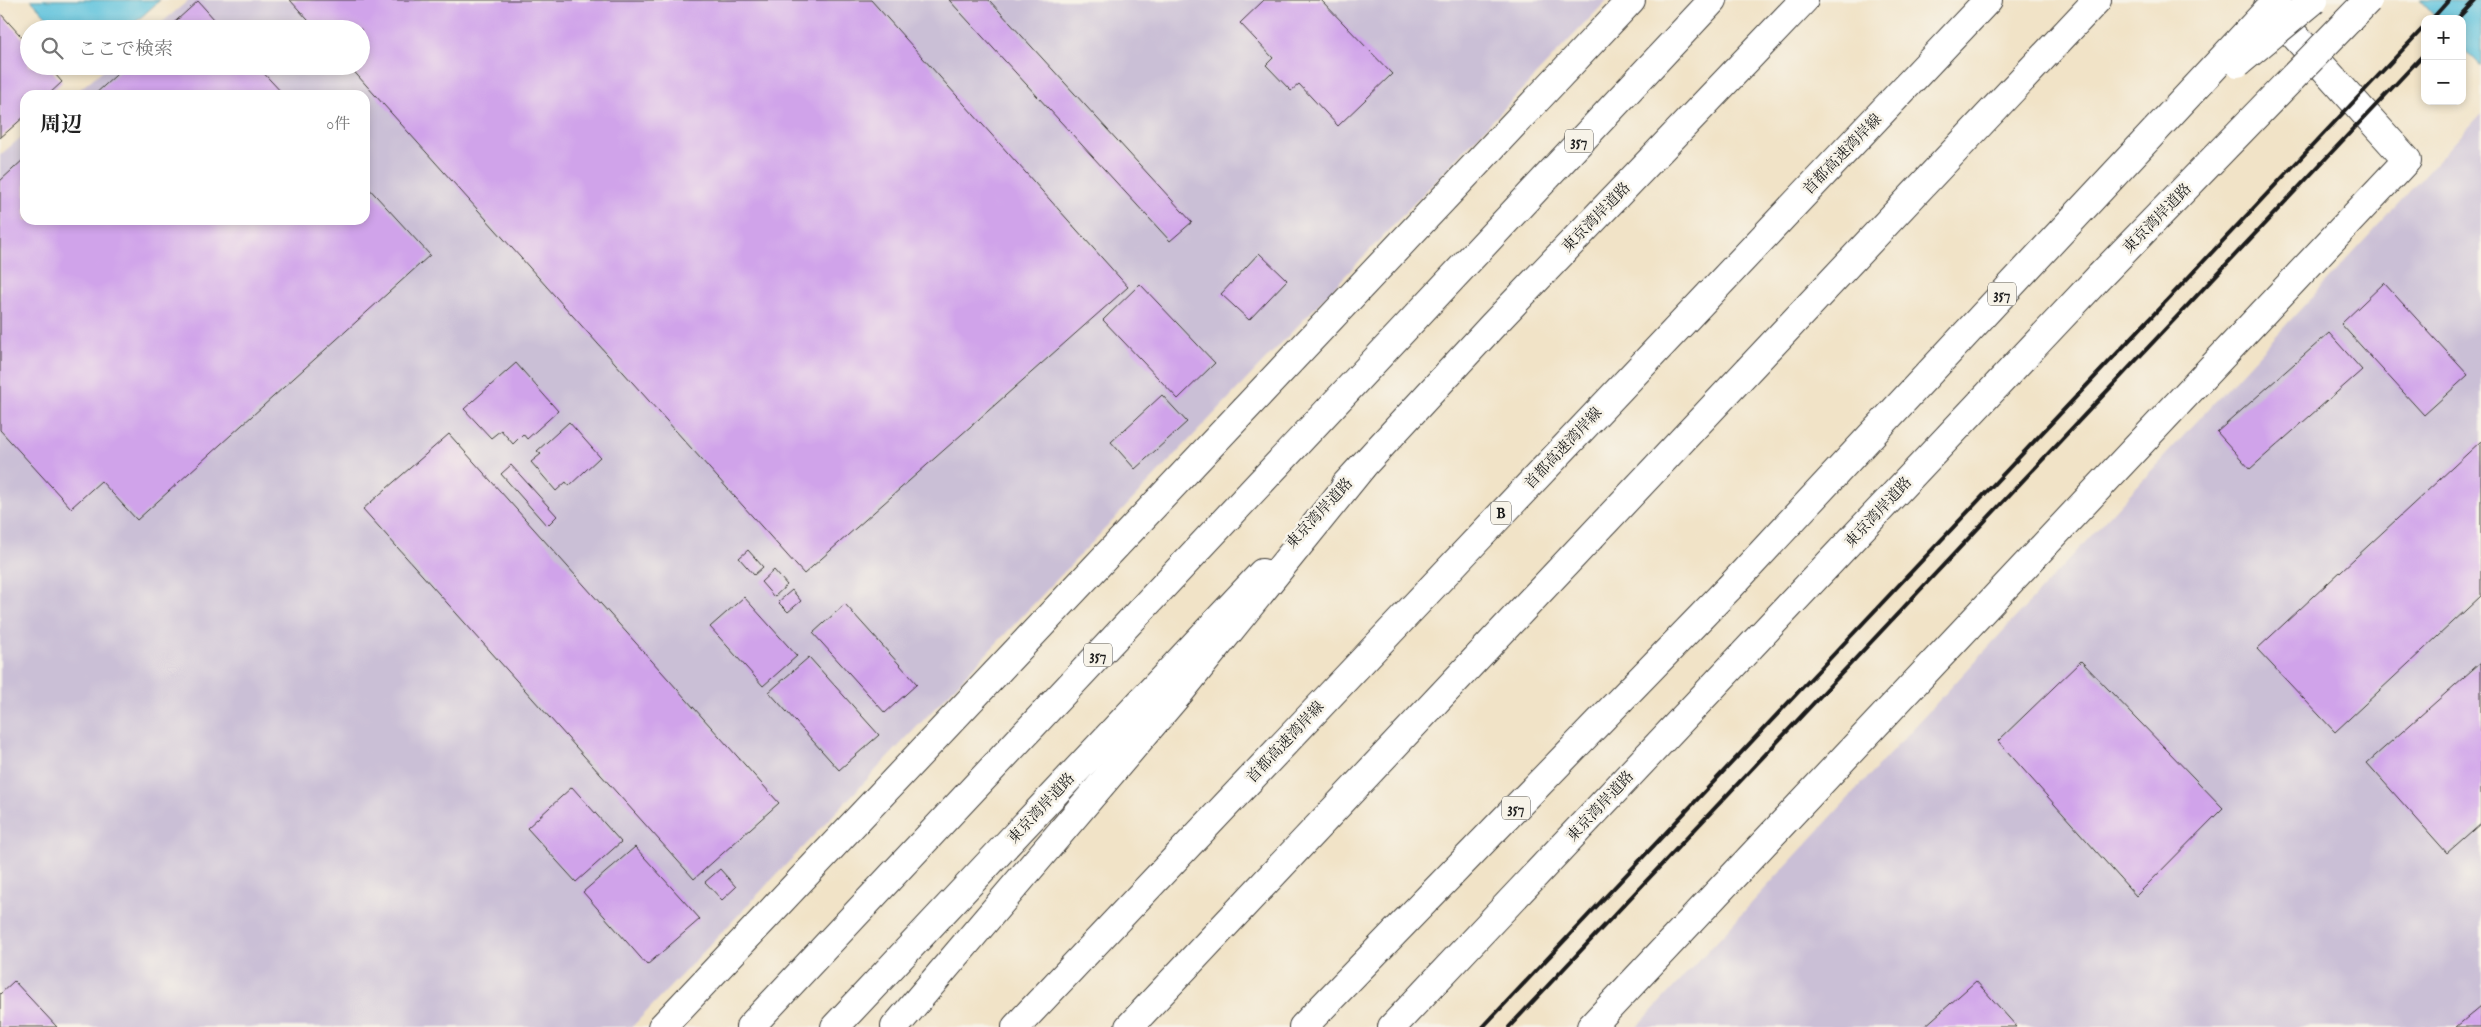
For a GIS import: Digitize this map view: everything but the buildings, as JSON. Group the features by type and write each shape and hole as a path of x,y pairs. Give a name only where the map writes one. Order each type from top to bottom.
{"main road":[{"path":"662,1027 1631,0"},
{"name":"357","path":"750,1027 1445,283 1713,0"},
{"name":"東京湾岸道路","path":"835,1027 1362,467 1492,326 1804,0"},
{"name":"首都高速湾岸線","path":"1016,1027 1988,0"},
{"path":"1129,1027 2097,0"},
{"path":"1590,1027 2407,160 2263,0"},
{"name":"357","path":"1303,1027 1729,588 2277,0"},
{"path":"2138,148 2314,0"},
{"name":"東京湾岸道路","path":"1392,1027 2100,276 2368,0"},
{"path":"900,1022 1181,691 1362,467"}],"shaded area":[{"path":"189,0 1607,0 632,1027 0,1027 0,155 20,138 20,225 370,225 370,90 79,90 97,75 370,75 370,20 165,20"},
{"path":"2481,114 2481,1027 1637,1027"}],"water":[{"path":"31,0 160,0 138,20 50,20"},
{"path":"2420,0 2481,0 2481,66 2466,50 2466,15 2433,15"}],"railway":[{"path":"2436,15 2449,0"},
{"path":"2461,15 2475,0"},
{"path":"1483,1027 2421,30"},
{"path":"1509,1027 2421,57"}]}
